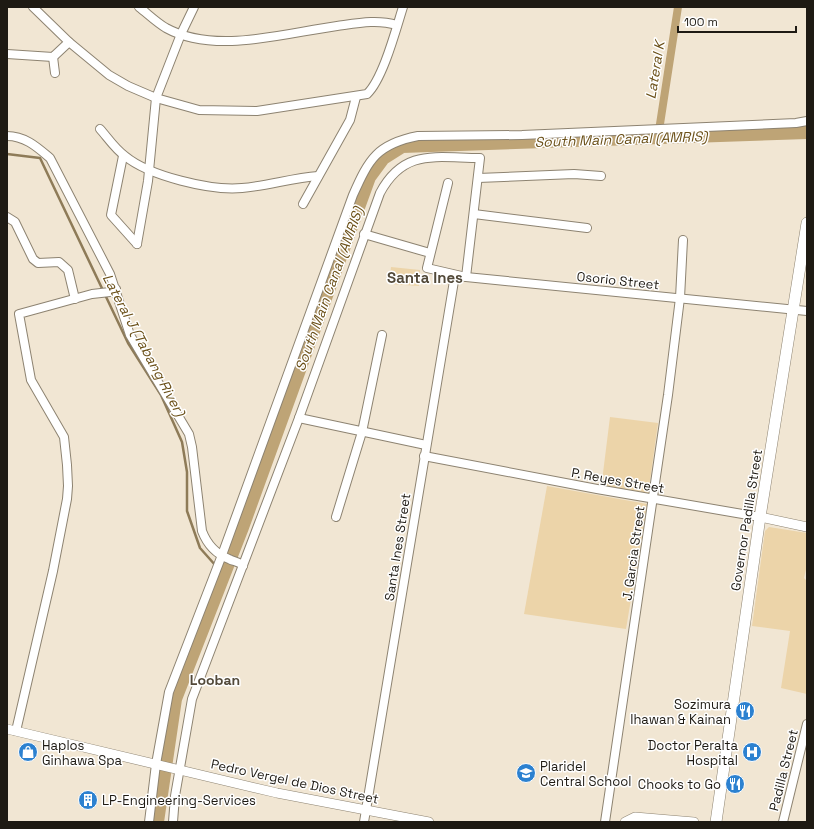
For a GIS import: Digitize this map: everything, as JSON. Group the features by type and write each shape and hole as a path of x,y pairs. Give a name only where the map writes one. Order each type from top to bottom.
{"main road":[{"name":"Governor Padilla Street","path":"716,822 760,518 807,223"}],"street":[{"path":"33,7 69,42 109,75 128,86 156,98 199,110 223,111 257,111 356,97 367,94 373,88 403,7"},
{"path":"139,7 166,28 181,34 216,42 255,39 372,21 397,25"},
{"path":"123,156 107,215 137,244 150,171 156,98 181,34 194,7"},
{"path":"7,54 53,57 69,42"},
{"path":"53,57 55,73"},
{"path":"302,204 350,120 356,97"},
{"path":"149,822 169,692 216,571 223,558 353,195 363,172 372,158 387,146 402,139 418,136 582,132 796,123 807,121"},
{"path":"100,129 123,156 150,171 196,185 240,188 318,176"},
{"path":"7,136 16,136 34,144 50,158 97,246 130,335 189,434 192,447 202,531 206,542 223,558 242,565"},
{"path":"173,822 176,768 192,699 299,418 380,192 388,178 397,168 411,160 430,158 480,158 466,277"},
{"path":"478,178 574,174 601,176"},
{"path":"364,234 430,253 448,183"},
{"path":"474,214 587,228"},
{"path":"7,217 15,222 33,259 38,263 59,262 68,270 75,299"},
{"name":"J. Garcia Street","path":"606,822 680,298 684,240"},
{"name":"Osorio Street","path":"430,253 426,268 466,277 793,308 807,311"},
{"name":"Santa Ines Street","path":"364,822 455,275"},
{"path":"11,730 53,571 67,499 68,486 64,437 31,380 19,314 92,294 113,290"},
{"path":"336,517 362,432 382,335"},
{"path":"299,418 426,445"},
{"name":"P. Reyes Street","path":"424,456 652,500 807,527"},
{"name":"Padilla Street","path":"783,822 807,724"},
{"name":"Pedro Vergel de Dios Street","path":"11,730 277,793 428,822"},
{"path":"625,822 635,817 694,822"}],"shaded area":[{"path":"391,267 420,270 419,286 389,284"},
{"path":"610,417 658,423 648,495 601,489"},
{"path":"547,486 647,504 626,629 524,614"},
{"path":"769,527 807,533 807,565 804,578 807,581 807,694 781,688 790,631 752,626 765,531"}],"waterway":[{"name":"Lateral K","path":"658,137 678,7"},
{"name":"South Main Canal (AMRIS)","path":"157,822 175,699 241,530 369,177 383,158 402,146 807,132"},
{"name":"Lateral J (Tabang River)","path":"7,154 40,158 128,343 161,395 182,442 187,472 187,511 200,548 224,575"}],"place":[{"name":"Sozimura Ihawan & Kainan","path":"745,711"},
{"name":"Haplos Ginhawa Spa","path":"28,752"},
{"name":"Doctor Peralta Hospital","path":"752,752"},
{"name":"Plaridel Central School","path":"526,773"},
{"name":"Chooks to Go","path":"735,784"},
{"name":"LP-Engineering-Services","path":"88,800"}],"district":[{"name":"Santa Ines","path":"425,278"},
{"name":"Looban","path":"215,680"}]}
